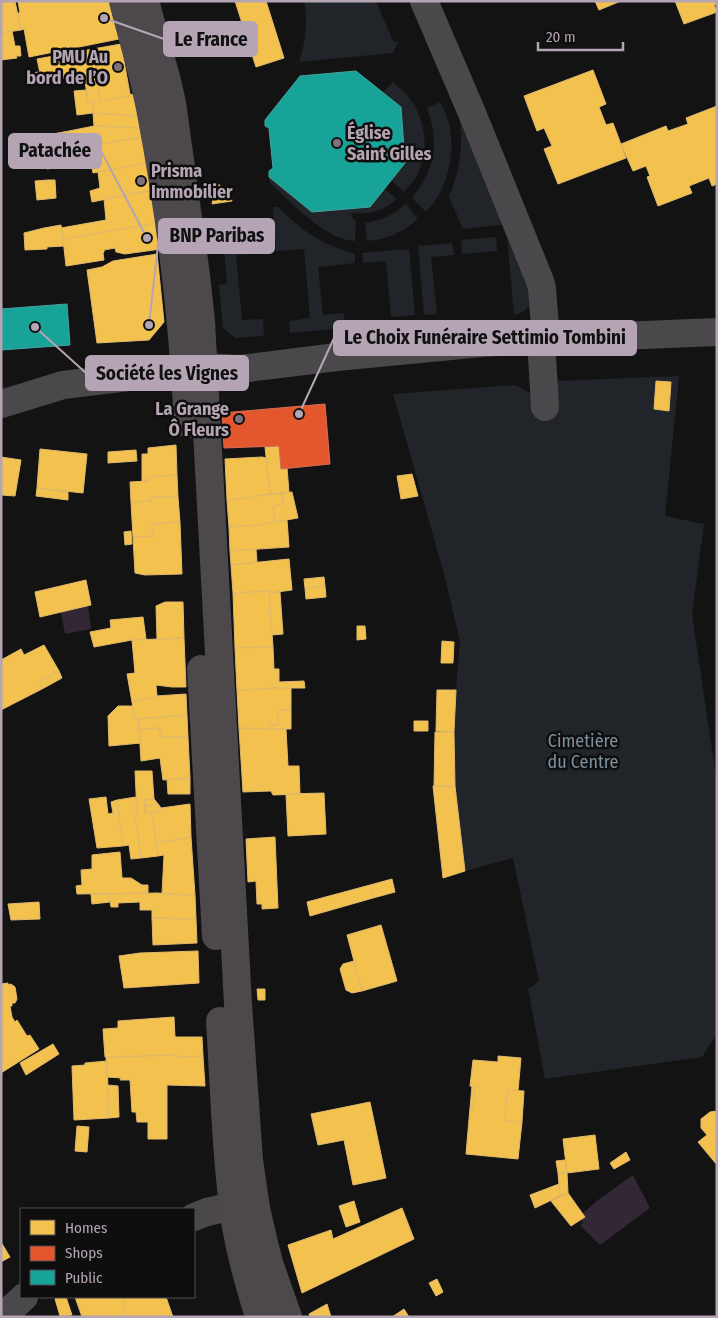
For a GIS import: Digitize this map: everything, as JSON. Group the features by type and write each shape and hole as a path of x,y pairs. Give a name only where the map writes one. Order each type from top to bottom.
{"main road":[{"path":"123,1 150,108 176,275 194,368 249,1160 256,1208 264,1243 288,1317"},
{"path":"145,1 172,103 196,275 194,368 226,1125 233,1206 245,1271 259,1317"}],"street":[{"path":"424,1 476,122 540,281 542,288 545,407"},
{"path":"1,404 63,385 194,368 240,369 406,350 544,339 717,332"},
{"path":"195,1217 233,1206"},
{"path":"2,1317 23,1298"}],"green space":[{"path":"304,1 376,1 393,41 398,42 393,53 299,62 306,32"},
{"path":"393,82 404,92 418,112 424,135 425,147 420,170 404,192 391,180 405,163 401,107 383,92"},
{"path":"440,102 450,130 451,159 442,187 426,212 412,198 426,177 433,155 433,132 427,108"},
{"path":"464,118 507,224 463,229 449,197 458,169 461,151 460,121"},
{"path":"269,177 312,212 370,207 384,189 397,199 377,211 352,213 351,216 356,221 355,241 332,234 310,219 270,183"},
{"path":"406,204 418,219 394,234 382,239 367,241 365,223 387,217"},
{"path":"273,207 278,207 296,224 313,236 332,246 355,254 355,263 318,267 323,315 344,313 345,328 290,333 289,321 310,318 304,249 276,251"},
{"path":"261,220 264,253 236,255 242,320 263,319 264,336 235,338 223,328 219,285 227,284 222,225"},
{"path":"511,235 527,276 531,303 524,311 514,315 507,236"},
{"path":"496,237 497,251 462,254 461,240"},
{"path":"452,243 454,255 431,257 437,314 424,315 418,246"},
{"path":"409,249 415,315 391,317 386,261 363,263 362,253"},
{"name":"Cimetière du Centre","path":"679,376 665,516 704,524 692,614 717,783 717,1034 702,1057 545,1079 528,989 539,981 513,858 465,871 454,780 456,690 460,641 443,570 393,394 515,385 540,398 555,381"}],"shaded area":[{"path":"88,605 91,629 65,634 61,612"},
{"path":"633,1175 650,1208 600,1245 580,1225 583,1223 581,1219 584,1217 582,1214"}],"building: Homes":[{"path":"15,1 21,30 1,33 1,3"},
{"path":"18,1 109,1 119,39 29,57 24,29 21,30"},
{"path":"235,1 266,1 284,58 256,67"},
{"path":"595,1 621,1 599,10"},
{"path":"675,1 717,1 717,4 714,5 717,12 684,24"},
{"path":"12,31 15,46 20,46 21,56 1,60 1,33"},
{"path":"121,44 129,96 101,101 96,80 85,81 82,76 60,79 60,75 41,78 37,59"},
{"path":"593,70 606,104 599,107 606,125 613,123 626,158 558,184 544,149 552,146 544,128 537,131 524,96"},
{"path":"38,72 40,83 30,84 28,74"},
{"path":"96,80 101,101 129,96 130,94 134,95 138,116 93,113 93,102 88,102 85,81"},
{"path":"86,90 88,102 93,102 93,113 77,115 74,91"},
{"path":"717,106 717,184 712,186 709,178 689,186 692,193 658,206 647,177 650,176 646,166 633,171 621,144 666,126 668,131 688,124 686,118"},
{"path":"93,113 138,116 141,128 94,126"},
{"path":"94,126 141,128 142,137 70,149 69,131"},
{"path":"69,131 70,149 44,154 42,136"},
{"path":"142,137 148,163 93,173 91,162 47,169 44,154"},
{"path":"148,163 152,190 92,202 90,191 100,188 98,172"},
{"path":"55,180 56,198 37,200 35,181"},
{"path":"216,184 220,185 217,199 231,197 232,201 212,204"},
{"path":"152,190 157,223 63,239 61,228 106,220 104,199"},
{"path":"157,223 161,249 125,254 116,252 115,248 104,250 104,260 66,266 63,239"},
{"path":"61,225 64,246 25,250 24,233"},
{"path":"204,233 212,233 214,252 206,253"},
{"path":"157,254 164,322 149,340 97,343 87,270 102,267 113,261"},
{"path":"656,381 671,382 669,411 654,409"},
{"path":"176,445 177,475 148,477 149,481 142,481 142,454 148,454 148,448"},
{"path":"279,446 281,469 287,468 289,492 270,494 265,447"},
{"path":"40,449 87,454 83,493 37,488"},
{"path":"136,450 137,461 108,463 108,452"},
{"path":"1,457 21,460 15,496 1,495"},
{"path":"266,458 270,494 227,500 225,459"},
{"path":"412,474 418,496 401,499 397,476"},
{"path":"177,475 178,497 151,497 152,501 131,502 130,482 149,481 148,477"},
{"path":"37,488 68,492 68,500 36,496"},
{"path":"292,492 298,518 275,522 273,506 283,504 282,493"},
{"path":"282,493 283,504 273,506 275,522 229,527 227,500"},
{"path":"151,497 178,497 180,522 152,524 153,536 133,537 131,502 152,501"},
{"path":"287,520 289,547 230,551 229,527"},
{"path":"180,522 182,574 145,575 135,573 133,537 153,536 152,524"},
{"path":"131,531 132,544 125,545 124,532"},
{"path":"256,549 257,562 231,565 230,551"},
{"path":"289,559 292,590 269,593 269,591 233,593 231,565"},
{"path":"324,577 325,586 305,588 304,579"},
{"path":"86,580 91,605 40,617 35,592"},
{"path":"325,586 326,597 306,599 305,588"},
{"path":"269,591 273,647 235,648 233,593"},
{"path":"280,592 283,634 272,635 269,593"},
{"path":"165,602 183,602 184,638 157,639 156,606"},
{"path":"143,617 146,639 94,647 90,632 111,628 110,620"},
{"path":"357,626 365,626 366,639 357,640"},
{"path":"184,638 186,687 156,685 156,697 132,702 127,674 135,673 132,640"},
{"path":"442,641 454,642 453,663 441,663"},
{"path":"44,645 59,671 39,682 42,689 1,710 1,660 21,649 24,655"},
{"path":"273,647 274,669 279,669 279,682 304,681 305,688 269,688 237,691 235,648"},
{"path":"59,671 62,678 42,689 39,682"},
{"path":"291,688 291,710 278,710 278,725 269,725 269,729 239,728 237,691"},
{"path":"437,690 456,690 454,732 436,731"},
{"path":"186,694 187,715 135,719 132,702 156,696"},
{"path":"118,706 133,706 135,719 138,719 141,743 109,746 108,716"},
{"path":"278,710 291,710 291,729 269,729 269,725 278,725"},
{"path":"187,715 188,737 160,737 160,728 139,729 138,719"},
{"path":"414,721 428,721 428,731 414,731"},
{"path":"160,728 160,737 188,737 190,778 163,780 160,758 141,761 139,729"},
{"path":"239,728 286,729 288,766 299,766 300,794 273,795 271,791 243,792"},
{"path":"435,732 454,732 455,786 434,786"},
{"path":"135,771 152,771 154,799 144,800 145,813 152,812 158,856 141,858 135,814 137,813"},
{"path":"190,778 190,794 168,794 167,780"},
{"path":"433,786 455,786 465,871 443,878"},
{"path":"324,793 326,834 288,836 286,794"},
{"path":"106,797 108,814 113,813 111,802 117,800 123,846 97,848 89,799"},
{"path":"136,797 137,813 135,814 141,858 131,859 129,845 123,846 117,800"},
{"path":"154,799 159,805 145,806 144,800"},
{"path":"190,804 191,837 156,843 152,812 159,812 161,808"},
{"path":"159,805 161,808 159,812 145,813 145,806"},
{"path":"191,837 195,895 162,894 164,855 158,856 156,843"},
{"path":"275,837 278,908 262,909 262,904 257,904 256,881 248,882 246,839"},
{"path":"120,852 122,878 131,878 142,885 148,885 148,893 77,894 76,886 82,885 81,870 92,869 92,855"},
{"path":"392,879 395,892 373,898 370,885"},
{"path":"370,885 373,898 310,916 307,902"},
{"path":"157,893 195,895 196,919 152,918 152,910 140,910 140,902 118,903 118,907 111,907 109,894"},
{"path":"91,894 109,894 110,902 92,904"},
{"path":"39,902 40,919 11,920 8,904"},
{"path":"152,918 196,919 197,943 153,945"},
{"path":"381,925 397,981 362,991 347,935"},
{"path":"198,951 199,983 124,988 119,956 140,953"},
{"path":"354,961 362,991 352,993 346,990 340,969 343,964"},
{"path":"8,983 8,985 11,984 15,987 17,999 10,1006 12,1017 15,1022 17,1020 27,1036 30,1035 39,1049 1,1073 1,984"},
{"path":"257,989 265,989 265,1000 258,1000"},
{"path":"174,1017 175,1037 202,1037 203,1056 105,1057 103,1029 118,1028 118,1021"},
{"path":"53,1044 59,1054 26,1075 20,1063"},
{"path":"177,1055 177,1057 203,1056 205,1086 167,1085 167,1139 148,1139 148,1122 137,1122 136,1112 132,1112 130,1080 107,1077 106,1057"},
{"path":"498,1056 521,1058 518,1091 507,1090 505,1121 522,1122 518,1159 466,1154 470,1108 473,1108 475,1087 470,1086 473,1060 498,1062"},
{"path":"107,1061 109,1118 74,1120 72,1066"},
{"path":"107,1085 118,1086 119,1117 109,1118"},
{"path":"472,1086 475,1087 473,1108 470,1108"},
{"path":"507,1090 524,1091 522,1122 505,1121"},
{"path":"370,1102 386,1178 353,1185 344,1140 318,1145 311,1114"},
{"path":"717,1111 717,1165 698,1142 707,1135 701,1128 701,1119 710,1112"},
{"path":"77,1126 89,1127 87,1152 75,1151"},
{"path":"595,1135 599,1169 567,1173 563,1139"},
{"path":"626,1152 630,1160 614,1169 610,1163"},
{"path":"565,1160 567,1173 558,1173 556,1161"},
{"path":"558,1173 567,1173 568,1193 560,1196"},
{"path":"559,1184 560,1196 535,1208 530,1195"},
{"path":"568,1193 585,1217 571,1226 551,1201"},
{"path":"354,1201 360,1222 346,1227 339,1206"},
{"path":"402,1208 414,1239 302,1293 288,1245 331,1230 333,1239"},
{"path":"1,1242 10,1257 1,1262"},
{"path":"437,1279 443,1292 436,1296 429,1283"},
{"path":"66,1298 72,1315 60,1316 55,1299"},
{"path":"75,1298 122,1298 127,1317 82,1317"},
{"path":"122,1298 166,1298 173,1317 127,1317"},
{"path":"327,1304 331,1317 310,1317 309,1314"},
{"path":"404,1309 409,1317 392,1317"}],"building: Shops":[{"path":"325,404 330,464 281,469 279,446 224,448 222,413"}],"building: Public":[{"name":"Église Saint Gilles","path":"356,71 401,107 405,163 370,207 312,212 269,177 269,171 273,168 269,128 265,126 265,120 300,76"},
{"path":"67,304 70,345 1,350 1,309"}],"place":[{"name":"Le France","path":"104,18"},
{"name":"PMU Au bord de l’O","path":"118,67"},
{"name":"Église Saint Gilles","path":"337,143"},
{"name":"Prisma Immobilier","path":"141,181"},
{"name":"Patachée","path":"147,238"},
{"name":"BNP Paribas","path":"149,325"},
{"name":"Société les Vignes","path":"35,327"},
{"name":"Le Choix Funéraire Settimio Tombini","path":"299,414"},
{"name":"La Grange Ô Fleurs","path":"239,419"}]}
